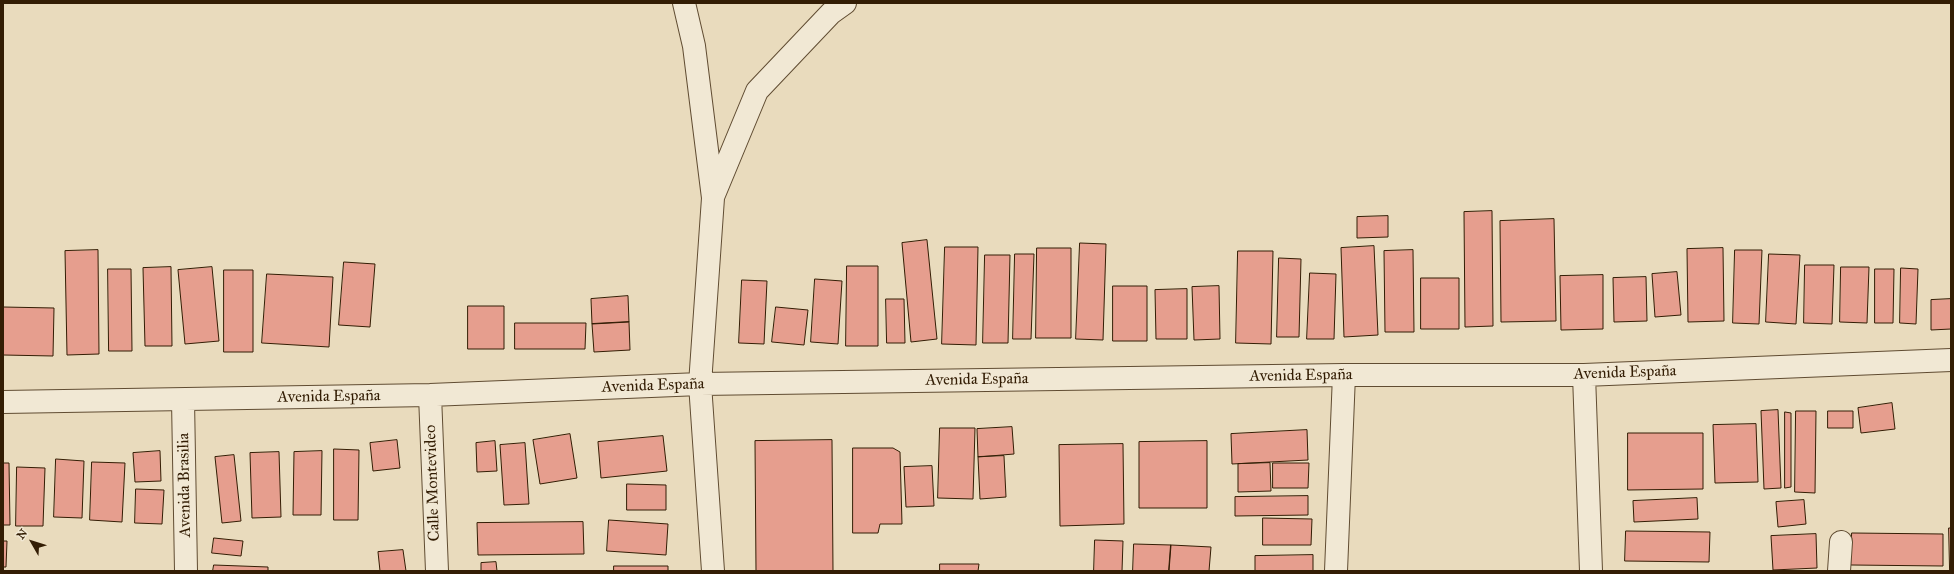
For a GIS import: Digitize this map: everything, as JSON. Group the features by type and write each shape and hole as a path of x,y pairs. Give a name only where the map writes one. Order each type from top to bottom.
{"street":[{"path":"684,3 694,46 713,198 700,384 713,571"},
{"path":"713,198 757,91 831,13 845,3"},
{"name":"Avenida España","path":"3,402 430,395 700,384 1344,375 1584,375 1951,360"},
{"path":"1336,571 1344,375"},
{"path":"1584,375 1591,571"},
{"name":"Calle Montevideo","path":"430,395 436,571"},
{"name":"Avenida Brasilia","path":"183,400 186,571"},
{"path":"1839,571 1841,542"}],"building":[{"path":"1492,211 1493,326 1465,327 1464,212"},
{"path":"1388,216 1388,237 1357,238 1357,217"},
{"path":"1554,219 1556,321 1501,322 1500,221"},
{"path":"927,240 937,339 911,342 902,243"},
{"path":"1080,243 1106,244 1103,340 1076,339"},
{"path":"1374,246 1378,335 1344,337 1341,248"},
{"path":"945,247 978,247 976,345 942,344"},
{"path":"1037,248 1071,248 1071,338 1036,338"},
{"path":"1723,248 1724,321 1688,322 1687,249"},
{"path":"98,250 99,354 67,355 65,251"},
{"path":"1413,250 1414,332 1385,332 1384,251"},
{"path":"1735,250 1762,250 1759,324 1733,323"},
{"path":"1238,251 1273,251 1271,344 1236,343"},
{"path":"1015,254 1034,254 1031,339 1013,339"},
{"path":"1769,254 1800,255 1796,324 1766,322"},
{"path":"985,255 1010,255 1008,343 983,343"},
{"path":"1279,258 1301,259 1299,337 1277,337"},
{"path":"344,262 375,264 370,327 339,325"},
{"path":"1805,265 1834,265 1832,324 1804,323"},
{"path":"847,266 878,266 878,346 846,346"},
{"path":"171,267 172,346 145,346 143,268"},
{"path":"212,267 219,341 185,344 178,270"},
{"path":"1841,267 1869,267 1867,323 1840,322"},
{"path":"1901,268 1918,269 1916,324 1900,323"},
{"path":"108,269 131,269 132,351 109,351"},
{"path":"1875,269 1894,269 1893,323 1875,323"},
{"path":"224,270 253,270 253,352 224,352"},
{"path":"1677,272 1681,315 1655,317 1652,274"},
{"path":"1310,273 1336,274 1334,339 1307,339"},
{"path":"267,274 333,277 329,347 262,343"},
{"path":"1603,275 1603,329 1561,330 1560,276"},
{"path":"1646,277 1647,321 1614,322 1613,278"},
{"path":"1421,278 1459,278 1459,329 1421,329"},
{"path":"815,279 842,281 838,344 811,342"},
{"path":"742,280 767,281 764,344 739,343"},
{"path":"1113,286 1147,286 1147,341 1113,341"},
{"path":"1219,286 1220,339 1194,340 1192,287"},
{"path":"1187,289 1187,339 1156,339 1155,290"},
{"path":"628,296 629,322 592,324 591,299"},
{"path":"886,299 904,299 905,343 887,343"},
{"path":"1951,299 1951,329 1931,330 1931,300"},
{"path":"468,306 504,306 504,349 468,349"},
{"path":"3,307 54,308 53,356 3,355"},
{"path":"776,307 808,310 804,345 772,342"},
{"path":"629,322 630,350 594,352 592,324"},
{"path":"515,323 586,323 585,349 515,349"},
{"path":"1892,403 1895,429 1861,433 1858,408"},
{"path":"1778,410 1781,488 1764,489 1761,411"},
{"path":"1796,411 1816,411 1815,493 1795,492"},
{"path":"1828,411 1853,411 1853,428 1828,428"},
{"path":"1785,412 1791,413 1791,487 1785,488"},
{"path":"1756,424 1758,482 1715,483 1713,425"},
{"path":"1012,427 1014,454 978,457 977,429"},
{"path":"940,428 975,428 973,499 938,498"},
{"path":"1307,430 1308,460 1232,464 1231,434"},
{"path":"1628,433 1703,433 1703,489 1628,490"},
{"path":"570,434 577,478 540,484 533,440"},
{"path":"663,436 667,471 601,478 598,442"},
{"path":"397,440 400,468 373,471 370,443"},
{"path":"832,440 833,571 756,571 755,441"},
{"path":"495,441 497,471 477,472 476,443"},
{"path":"1207,441 1207,508 1139,508 1139,442"},
{"path":"525,443 529,504 504,505 500,445"},
{"path":"1123,444 1124,524 1060,526 1059,445"},
{"path":"853,448 893,448 900,452 902,524 880,524 878,533 853,533"},
{"path":"334,449 359,450 358,520 334,520"},
{"path":"160,451 161,481 135,482 133,453"},
{"path":"322,451 321,515 293,515 294,452"},
{"path":"279,452 281,517 252,518 250,453"},
{"path":"234,455 241,521 222,523 215,457"},
{"path":"1004,456 1006,497 980,499 978,457"},
{"path":"56,459 84,461 82,518 54,517"},
{"path":"92,462 125,463 122,522 90,520"},
{"path":"3,463 9,463 10,525 3,525"},
{"path":"1270,463 1271,491 1238,492 1238,464"},
{"path":"1273,463 1309,463 1308,488 1273,488"},
{"path":"932,466 934,506 906,507 904,467"},
{"path":"17,467 45,468 43,526 16,526"},
{"path":"627,484 666,485 666,510 627,510"},
{"path":"136,489 164,490 162,524 135,523"},
{"path":"1308,496 1308,515 1235,516 1235,497"},
{"path":"1697,498 1698,519 1634,522 1633,501"},
{"path":"1804,500 1806,524 1778,527 1776,502"},
{"path":"1263,518 1312,519 1311,545 1263,545"},
{"path":"609,520 668,524 666,555 607,551"},
{"path":"583,522 584,554 478,555 477,523"},
{"path":"1949,528 1951,528 1951,571 1950,571"},
{"path":"1626,531 1710,532 1709,562 1625,561"},
{"path":"1852,533 1943,534 1943,566 1851,565"},
{"path":"1816,534 1817,568 1773,570 1771,536"},
{"path":"214,538 243,541 241,556 212,553"},
{"path":"1095,540 1123,541 1122,571 1094,571"},
{"path":"3,541 7,541 6,567 3,567"},
{"path":"1134,544 1171,545 1169,571 1133,571"},
{"path":"1171,545 1211,547 1209,571 1169,571"},
{"path":"403,550 406,571 380,571 378,552"},
{"path":"1313,555 1313,571 1255,571 1255,556"},
{"path":"496,562 497,571 481,571 481,563"},
{"path":"940,564 979,564 978,571 940,571"},
{"path":"214,565 268,567 268,571 213,571"},
{"path":"614,566 668,566 668,571 614,571"}]}
